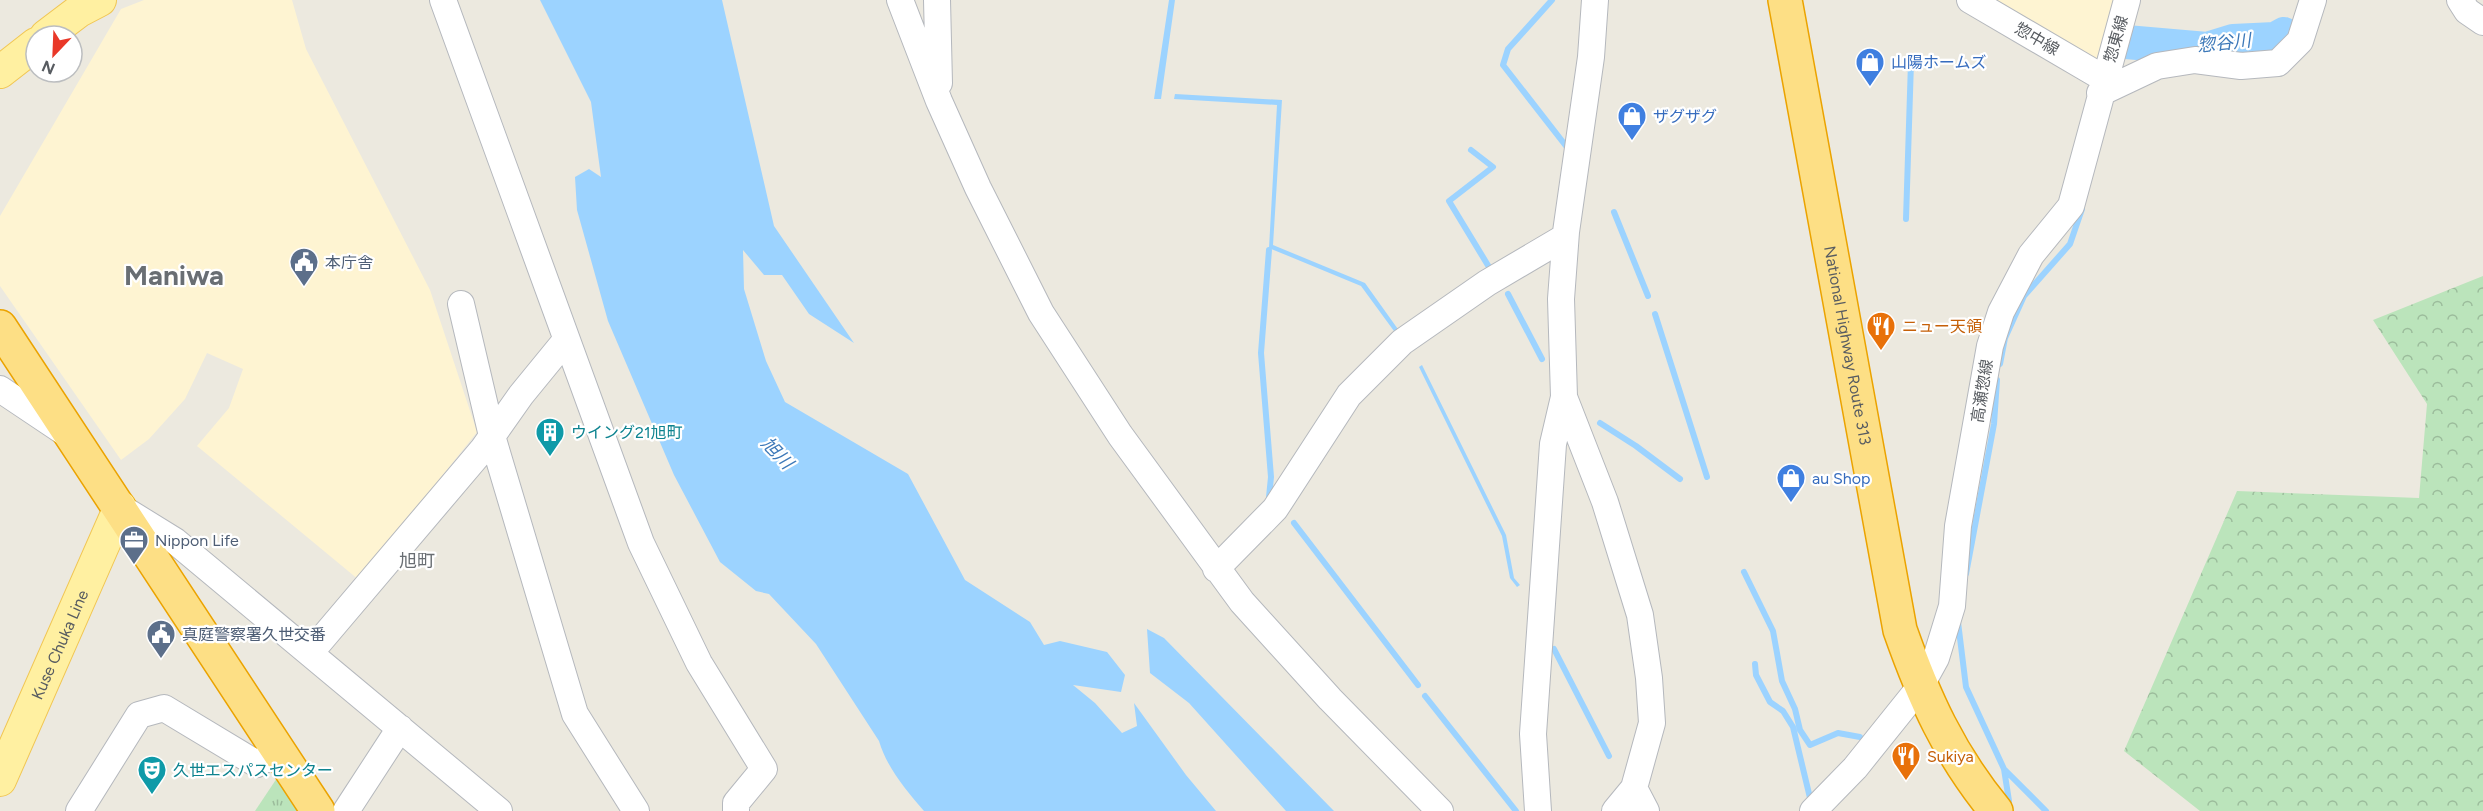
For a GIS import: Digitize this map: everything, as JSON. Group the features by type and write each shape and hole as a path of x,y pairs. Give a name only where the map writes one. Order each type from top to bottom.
{"highway":[{"name":"National Highway Route 313","path":"1785,0 1900,630 1920,687 1943,733 1970,780 1996,811"},
{"path":"0,327 120,507 162,547 278,751 318,811"}],"main road":[{"path":"62,24 79,11 100,0"},
{"path":"0,72 24,53"},
{"name":"Kuse Chuka Line","path":"0,780 10,731 120,507"}],"street":[{"path":"444,0 641,543 699,663 764,769 736,803 736,811"},
{"path":"900,0 939,101 978,188 1041,313 1120,435 1242,602 1330,699 1440,811"},
{"path":"937,0 939,101"},
{"path":"1538,811 1533,734 1553,444 1564,397 1561,299 1565,237 1591,57 1595,0"},
{"name":"惣中線","path":"1970,0 2102,86"},
{"name":"惣東線","path":"2102,86 2127,0"},
{"path":"2102,86 2157,66 2194,60 2241,66 2278,63 2300,41 2313,0"},
{"path":"2460,0 2468,11 2483,22"},
{"name":"高瀬惣線","path":"1812,811 1855,768 1920,687 1936,658 1952,606 1958,526 1989,346 2001,312 2031,255 2071,206 2102,86"},
{"path":"1216,569 1275,509 1349,395 1402,342 1487,284 1565,237"},
{"path":"461,304 492,436 575,714 636,811"},
{"path":"310,653 432,511 566,340"},
{"path":"0,389 73,438"},
{"path":"1564,397 1605,502 1640,615 1652,723 1634,788 1615,811"},
{"path":"162,547 310,653 499,811"},
{"path":"79,811 139,715 164,708 257,764 278,751"},
{"path":"346,811 400,728"},
{"path":"1634,788 1646,811"}],"shaded area":[{"path":"144,0 292,0 306,49 430,290 477,432 359,580 197,446 229,408 243,369 207,353 185,399 149,439 121,460 0,286 0,216 77,84 84,84 84,72 121,9"},
{"path":"1982,0 2118,0 2102,41 2101,61 2097,64"}],"green space":[{"path":"2483,276 2483,811 2200,811 2124,751 2237,491 2419,498 2427,404 2373,320"},
{"path":"279,775 302,811 255,811"}],"water":[{"name":"旭川","path":"540,0 722,0 774,226 854,343 809,314 782,275 764,275 743,250 744,289 766,361 785,402 908,474 965,580 1030,622 1044,645 1060,641 1107,652 1125,675 1121,692 1073,685 1095,703 1122,733 1137,726 1134,703 1186,775 1216,811 924,811 917,803 892,769 879,741 816,644 769,594 756,591 720,562 674,475 608,321 577,210 575,177 589,169 601,177 591,102"},
{"path":"1169,0 1175,0 1161,99 1154,99"},
{"path":"1175,94 1282,100 1273,245 1365,283 1405,339 1402,342 1361,286 1269,248 1277,105 1174,99"},
{"path":"1422,365 1506,535 1514,578 1520,585 1517,587 1510,578 1502,536 1419,367"},
{"path":"1147,629 1164,638 1334,811 1286,811 1189,703 1150,673"}],"waterway":[{"path":"1552,0 1508,49 1503,65 1566,146"},
{"name":"惣谷川","path":"2126,42 2207,49 2233,41 2275,39 2284,34"},
{"path":"1906,219 1911,62"},
{"path":"1471,150 1493,167 1449,201 1492,272"},
{"path":"2000,364 2005,338 2024,296 2070,244 2082,209"},
{"path":"1614,212 1648,296"},
{"path":"1269,250 1261,353 1271,477 1269,497"},
{"path":"1508,294 1542,359"},
{"path":"1655,314 1707,477"},
{"path":"1966,574 1994,424 1997,380"},
{"path":"1600,423 1636,446 1680,479"},
{"path":"1294,523 1418,685"},
{"path":"1744,572 1773,631 1782,681 1795,709 1800,730 1810,745 1838,733 1860,737"},
{"path":"1958,622 1966,687 2004,769 2009,801"},
{"path":"1554,649 1609,756"},
{"path":"1755,664 1756,675 1770,702 1783,711 1793,727 1811,802"},
{"path":"1425,696 1516,811"},
{"path":"2004,769 2046,811"}],"place":[{"name":"山陽ホームズ","path":"1870,88"},
{"name":"ザグザグ","path":"1632,142"},
{"name":"本庁舎","path":"304,288"},
{"name":"ニュー天領","path":"1881,352"},
{"name":"ウイング21旭町","path":"550,458"},
{"name":"au Shop","path":"1791,504"},
{"name":"Nippon Life","path":"134,566"},
{"name":"真庭警察署久世交番","path":"161,660"},
{"name":"Sukiya","path":"1906,782"},
{"name":"久世エスパスセンター","path":"152,796"}],"district":[{"name":"Maniwa","path":"174,275"},
{"name":"旭町","path":"417,561"}]}
